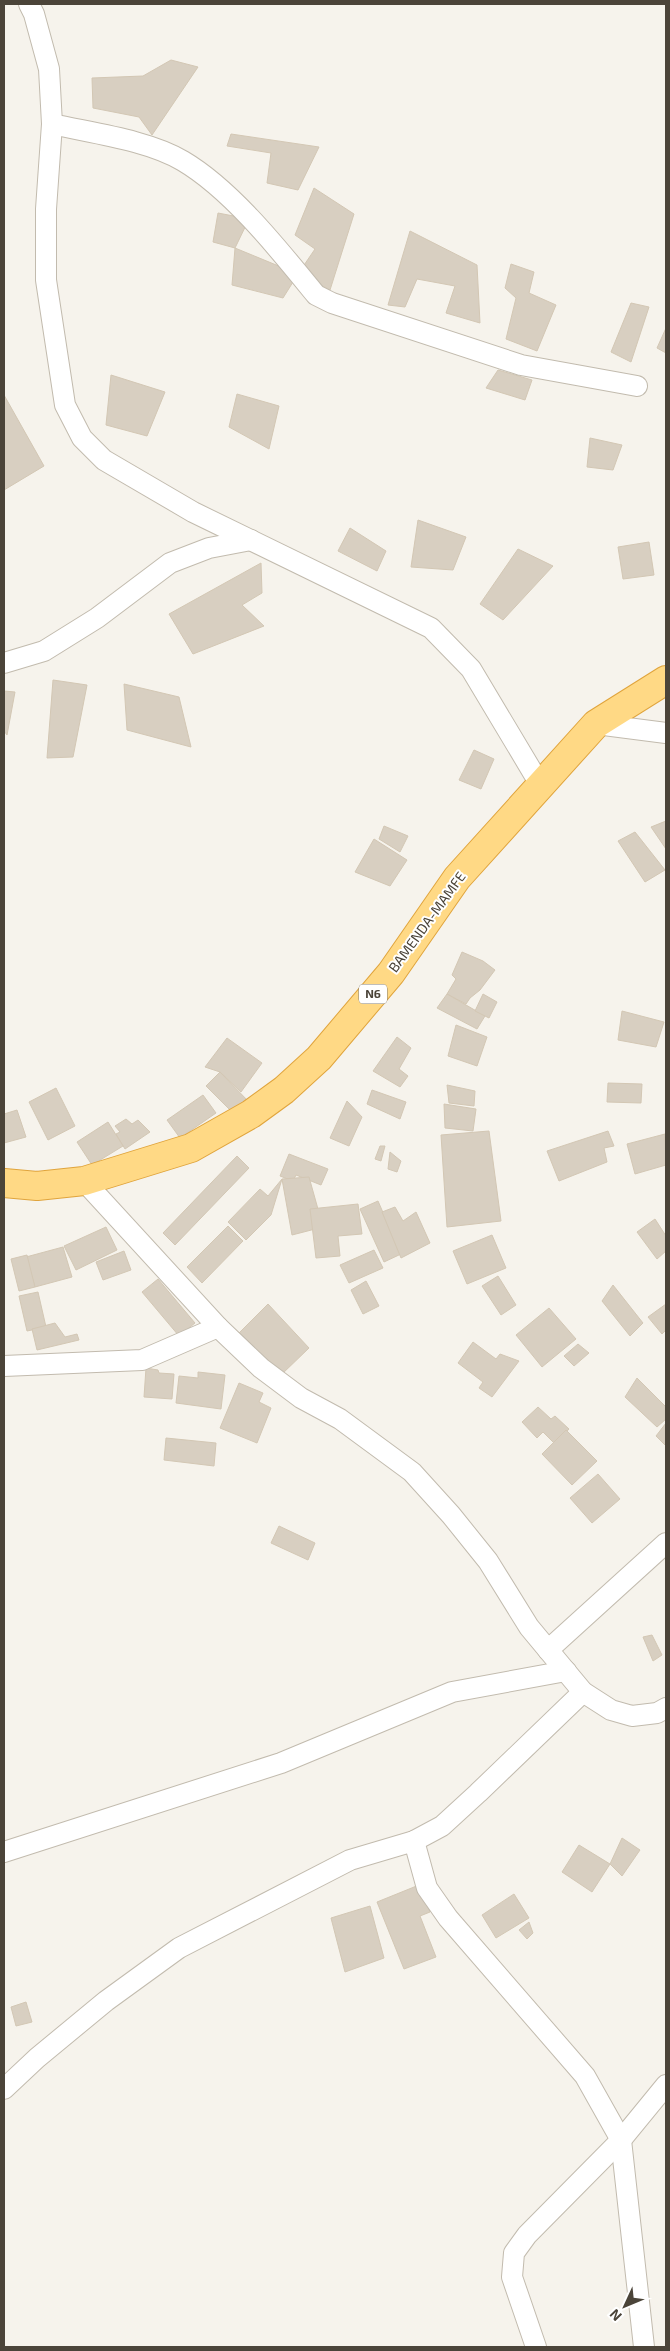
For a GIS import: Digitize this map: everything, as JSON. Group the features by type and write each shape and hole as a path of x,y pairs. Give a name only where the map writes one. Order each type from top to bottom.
{"highway":[{"name":"BAMENDA-MAMFE","path":"4,1182 37,1186 84,1181 191,1148 251,1114 284,1090 319,1058 391,973 457,878 596,724 666,680"}],"street":[{"path":"37,7 49,69 52,124 46,209 46,280 65,405 82,438 104,460 193,512 431,628 471,669 541,786"},
{"path":"52,124 151,147 182,160 222,189 316,295 332,303 521,365 637,386"},
{"path":"4,663 44,651 97,618 170,563 209,548 251,540"},
{"path":"596,724 666,733"},
{"path":"84,1181 218,1327 261,1368 301,1398 340,1419 412,1472 451,1515 488,1561 519,1613 584,1692 611,1710 632,1716 658,1713 666,1708"},
{"path":"4,1366 142,1360 218,1327"},
{"path":"548,1650 666,1543"},
{"path":"4,1852 281,1763 452,1692 566,1670"},
{"path":"4,2089 37,2058 106,2001 179,1948 350,1860 414,1841 442,1826 584,1692"},
{"path":"414,1841 427,1888 448,1918 586,2076 622,2140 644,2347"},
{"path":"536,2347 512,2278 514,2253 527,2235 622,2140 666,2085"}],"building":[{"path":"171,60 198,67 152,135 139,117 93,108 92,78 143,76"},
{"path":"231,134 319,147 298,190 267,183 271,153 227,146"},
{"path":"314,188 354,214 330,290 298,274 315,249 295,235"},
{"path":"218,213 249,219 235,248 213,242"},
{"path":"410,231 477,265 480,323 446,313 455,286 417,279 405,307 388,305"},
{"path":"235,248 298,274 283,298 232,285"},
{"path":"511,264 534,272 529,293 556,305 537,351 506,339 516,298 505,288"},
{"path":"631,303 649,307 631,362 611,352"},
{"path":"666,328 666,353 657,348"},
{"path":"498,370 532,380 525,400 486,388"},
{"path":"111,375 165,392 147,436 106,425"},
{"path":"237,394 279,406 269,449 229,427"},
{"path":"4,395 44,466 4,490"},
{"path":"590,438 622,445 613,470 587,467"},
{"path":"418,520 466,537 453,570 411,567"},
{"path":"350,528 386,551 377,571 338,551"},
{"path":"649,542 654,575 623,579 618,547"},
{"path":"518,549 553,566 503,620 480,604"},
{"path":"261,563 262,593 242,605 264,626 193,654 169,614"},
{"path":"53,680 87,685 73,757 47,758"},
{"path":"124,684 179,697 191,747 127,730"},
{"path":"4,691 15,692 7,735 4,731"},
{"path":"474,750 494,759 481,789 459,780"},
{"path":"666,821 666,849 651,827"},
{"path":"384,826 408,836 400,852 379,839"},
{"path":"635,832 665,870 645,882 618,841"},
{"path":"374,839 407,860 390,886 355,872"},
{"path":"462,952 483,961 495,970 480,990 466,1004 447,994 456,979 452,975"},
{"path":"447,994 485,1016 477,1029 437,1008"},
{"path":"483,994 497,1002 489,1018 475,1011"},
{"path":"622,1011 664,1022 656,1047 618,1040"},
{"path":"456,1025 487,1037 477,1066 448,1056"},
{"path":"397,1037 411,1048 399,1069 408,1076 400,1087 373,1071"},
{"path":"227,1038 262,1063 241,1092 220,1072 205,1067"},
{"path":"220,1072 249,1102 235,1115 206,1086"},
{"path":"608,1083 642,1084 641,1103 607,1102"},
{"path":"447,1085 475,1091 474,1106 449,1103"},
{"path":"56,1088 75,1126 48,1140 29,1102"},
{"path":"372,1090 406,1102 400,1119 367,1104"},
{"path":"203,1095 216,1113 180,1138 167,1120"},
{"path":"347,1101 362,1117 349,1146 330,1138"},
{"path":"444,1104 476,1109 473,1131 445,1128"},
{"path":"17,1110 26,1137 4,1143 4,1114"},
{"path":"126,1119 132,1124 138,1120 150,1132 125,1149 116,1134 120,1132 115,1126"},
{"path":"108,1122 123,1146 92,1165 77,1142"},
{"path":"489,1131 501,1221 447,1227 441,1135"},
{"path":"608,1131 614,1146 604,1148 607,1162 559,1181 547,1151"},
{"path":"665,1134 666,1165 635,1174 627,1144"},
{"path":"380,1146 385,1146 381,1161 375,1159"},
{"path":"390,1152 401,1161 397,1172 388,1169"},
{"path":"289,1154 328,1169 321,1185 296,1175 293,1181 280,1176"},
{"path":"237,1156 249,1168 175,1245 163,1233"},
{"path":"309,1177 323,1227 292,1235 282,1179"},
{"path":"282,1179 271,1215 246,1240 228,1222 260,1189 268,1196"},
{"path":"378,1201 401,1254 384,1262 360,1209"},
{"path":"358,1204 362,1234 338,1236 340,1256 316,1258 310,1209"},
{"path":"395,1207 403,1221 416,1212 430,1243 401,1258 382,1212"},
{"path":"655,1219 666,1236 666,1251 657,1259 637,1232"},
{"path":"228,1226 243,1241 202,1283 187,1267"},
{"path":"106,1227 117,1250 76,1270 64,1246"},
{"path":"492,1235 506,1268 467,1284 453,1251"},
{"path":"63,1247 72,1277 35,1287 26,1257"},
{"path":"374,1250 383,1268 349,1283 340,1265"},
{"path":"124,1251 131,1270 103,1280 96,1262"},
{"path":"27,1255 35,1287 19,1291 11,1259"},
{"path":"498,1276 516,1305 501,1315 482,1286"},
{"path":"158,1279 195,1323 179,1336 142,1292"},
{"path":"366,1281 379,1306 363,1314 351,1290"},
{"path":"613,1285 643,1323 630,1336 602,1301"},
{"path":"38,1292 46,1327 27,1331 19,1296"},
{"path":"268,1304 309,1348 281,1375 235,1337"},
{"path":"666,1304 666,1330 662,1334 648,1317"},
{"path":"549,1308 576,1339 542,1367 516,1335"},
{"path":"55,1323 65,1337 77,1334 79,1340 37,1350 32,1329"},
{"path":"473,1342 496,1359 500,1354 519,1361 492,1397 479,1388 483,1382 458,1363"},
{"path":"578,1344 589,1353 574,1366 564,1356"},
{"path":"146,1368 158,1370 159,1373 174,1374 172,1399 144,1397"},
{"path":"198,1372 225,1375 221,1409 176,1403 179,1376 198,1378"},
{"path":"637,1378 666,1407 666,1419 657,1427 625,1397"},
{"path":"239,1383 263,1393 259,1402 271,1408 257,1443 220,1428"},
{"path":"538,1407 551,1419 555,1416 569,1429 555,1444 543,1432 537,1438 522,1422"},
{"path":"666,1423 666,1446 656,1436"},
{"path":"566,1430 597,1461 572,1485 542,1454"},
{"path":"166,1438 216,1443 214,1466 164,1460"},
{"path":"598,1474 620,1499 592,1523 570,1498"},
{"path":"279,1526 315,1543 308,1560 271,1543"},
{"path":"652,1635 662,1655 653,1661 643,1637"},
{"path":"622,1838 640,1850 622,1876 610,1864"},
{"path":"579,1845 610,1864 592,1892 562,1872"},
{"path":"419,1885 430,1912 420,1916 436,1957 404,1969 377,1902"},
{"path":"514,1894 529,1918 496,1938 482,1915"},
{"path":"370,1906 384,1958 345,1972 331,1918"},
{"path":"529,1922 533,1933 527,1939 519,1930"},
{"path":"26,2002 32,2022 16,2026 11,2007"}]}
